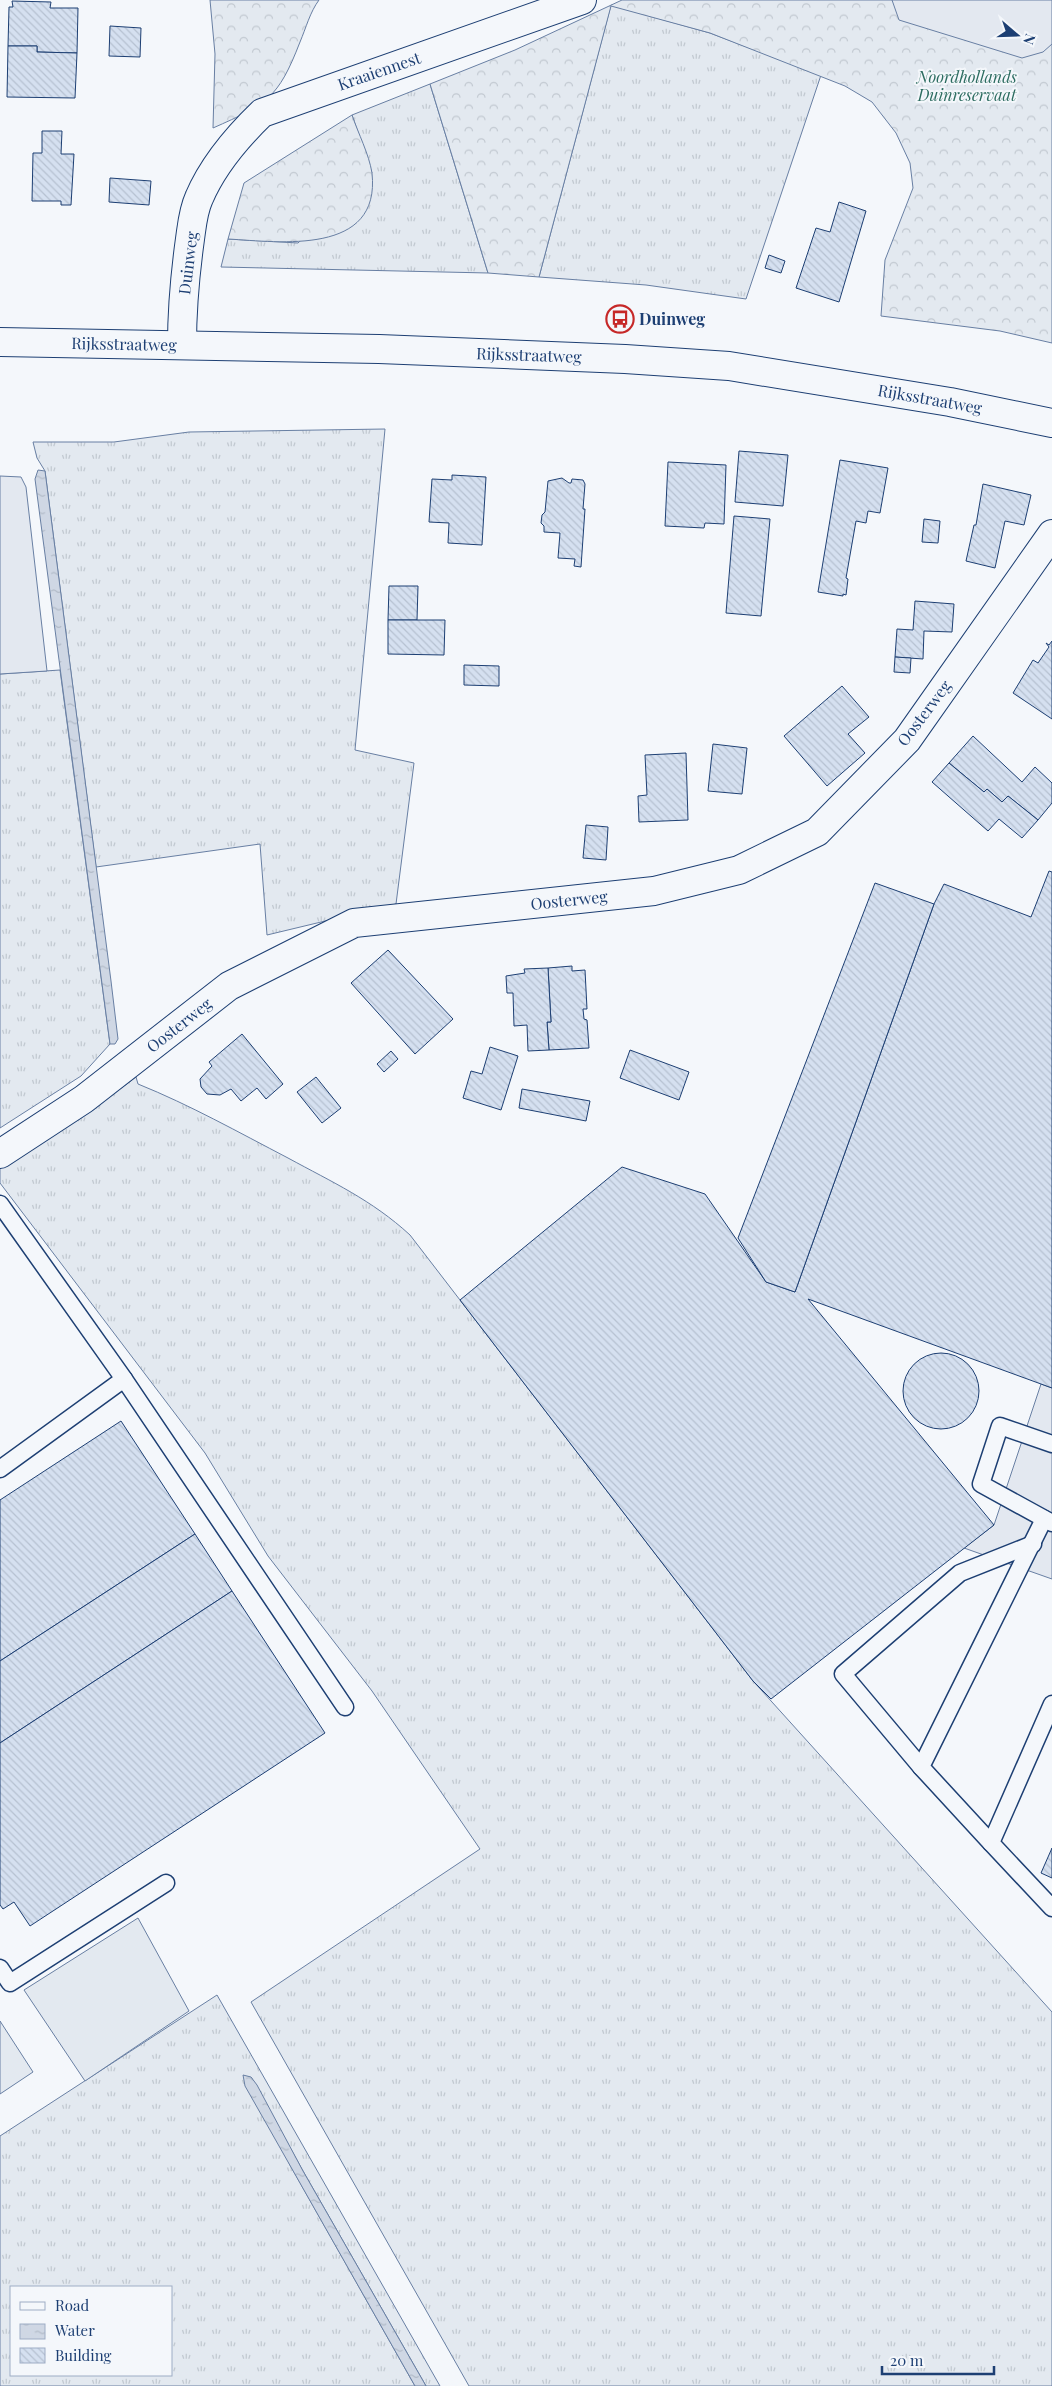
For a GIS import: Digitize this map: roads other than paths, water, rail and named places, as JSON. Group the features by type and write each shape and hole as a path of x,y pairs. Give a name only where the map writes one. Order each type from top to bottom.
{"street":[{"name":"Kraaiennest","path":"206,184 236,138 262,113 582,0"},
{"name":"Duinweg","path":"182,345 184,276 194,214 206,184"},
{"name":"Rijksstraatweg","path":"0,342 379,349 625,359 729,366 950,402 1052,423"},
{"name":"Oosterweg","path":"0,1154 84,1099 229,986 354,923 654,891 739,870 817,832 906,740 1052,534"}],"lane":[{"path":"0,1204 124,1379 345,1707"},
{"path":"0,1469 124,1379"},
{"path":"921,1768 1033,1544 1048,1521 981,1484 1000,1426 1052,1444"},
{"path":"1033,1544 960,1573 843,1674 921,1768 1052,1908"},
{"path":"991,1843 1052,1704"},
{"path":"0,1968 10,1983 166,1883"}],"water":[{"path":"38,470 45,471 111,981 118,1039 115,1044 110,1044 35,479"},
{"path":"243,2075 251,2077 257,2085 303,2171 426,2386 415,2386 245,2086"}],"place":[{"name":"Duinweg","path":"620,319"}],"park label":[{"name":"Noordhollands Duinreservaat","path":"967,86"}]}
